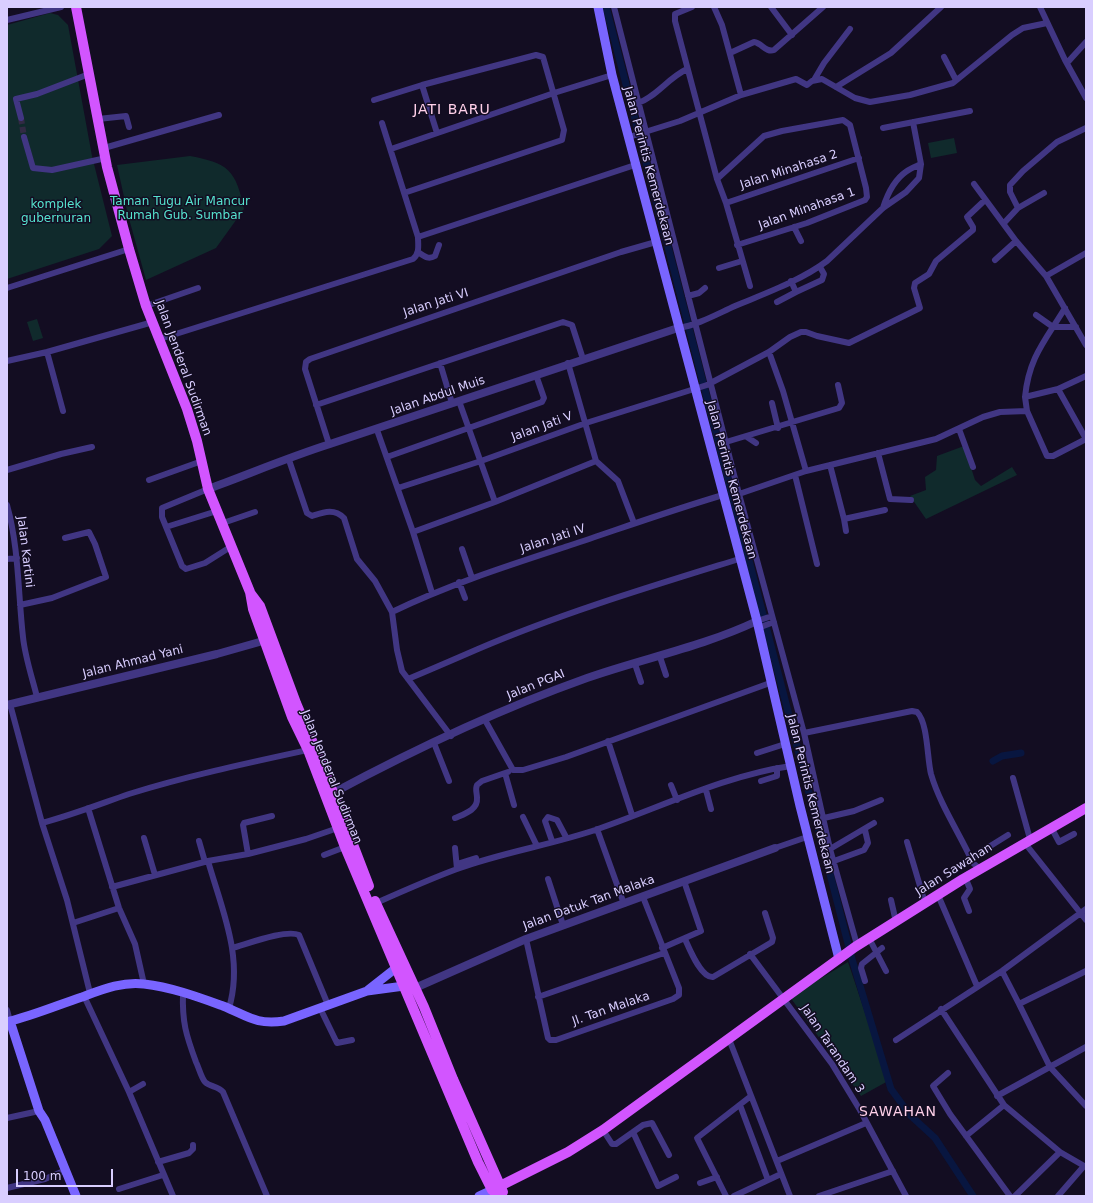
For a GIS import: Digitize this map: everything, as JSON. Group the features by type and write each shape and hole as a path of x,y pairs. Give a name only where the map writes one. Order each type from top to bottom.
{"main road":[{"name":"Jalan Jenderal Sudirman","path":"76,7 105,153 129,249 146,306 178,386 202,461 208,489 250,592 253,609 268,639 286,702 308,750 345,847 464,1131 496,1193"},
{"name":"Jalan Perintis Kemerdekaan","path":"598,7 612,75 631,137 636,165 656,242 697,387 739,559 759,624 770,684 786,744 807,837 841,958"},
{"path":"268,639 333,793 376,903 415,988 453,1079 502,1185 504,1196"},
{"name":"Jalan Sawahan","path":"502,1185 568,1152 603,1130 856,946 965,877 1086,808"},
{"path":"367,991 396,968"},
{"path":"76,1196 45,1120 38,1111 9,1022 112,987 144,984 183,993 229,1008 254,1021 271,1023 284,1021 367,991 404,986"},
{"path":"479,1196 496,1193 502,1185"}],"street":[{"path":"7,20 61,7"},
{"path":"614,7 709,384 726,442 771,620 804,733 830,849 856,946"},
{"path":"692,7 674,16 717,179 726,203 750,286"},
{"path":"714,7 722,25 741,96"},
{"path":"771,7 792,35"},
{"path":"730,53 754,42 771,51 792,35 823,7"},
{"path":"836,88 891,53 941,7"},
{"path":"1042,8 1047,23 1086,97"},
{"path":"814,80 822,79 860,101 870,102 910,95 956,80 1012,35 1023,28 1047,23"},
{"path":"631,137 645,134 741,96 796,79 807,85 814,80 824,63 850,29"},
{"path":"1067,63 1086,42"},
{"path":"374,100 422,85 540,55 543,58 564,130 562,140 404,193"},
{"path":"944,57 956,80"},
{"path":"638,103 648,100 666,82 687,69"},
{"path":"21,118 16,98 37,94 89,74"},
{"path":"391,149 554,93 612,75"},
{"path":"422,85 437,133"},
{"path":"883,128 970,111"},
{"path":"98,119 125,115 128,117 129,127"},
{"path":"24,137 33,168 52,170 219,115"},
{"path":"717,179 764,136 782,131 843,120 850,125 859,158"},
{"path":"160,339 413,259 418,252 418,237 382,122"},
{"path":"680,328 695,324 820,267 883,208 914,185 919,178 922,164 913,122"},
{"path":"1018,208 1010,192 1010,185 1023,170 1057,142 1086,128"},
{"name":"Jalan Minahasa 2","path":"726,203 859,158"},
{"name":"Jalan Minahasa 1","path":"737,245 794,227 865,200 867,191 859,158"},
{"path":"883,208 886,197 899,178 907,171 922,164"},
{"path":"418,237 636,165"},
{"path":"974,184 1004,223 1016,242 1046,276 1085,341"},
{"path":"1004,223 1018,208 1044,193"},
{"name":"Jalan Jati V","path":"398,488 481,461 586,423 709,384 769,352 790,337 801,332 849,343 918,310 920,305 914,288 915,283 929,274 936,261 973,230 973,227 967,217 986,200"},
{"path":"794,227 801,242"},
{"name":"Jalan Jati VI","path":"329,444 316,405 306,369 306,362 318,355 569,271 621,252 656,242"},
{"path":"995,260 1016,242"},
{"path":"418,252 428,258 432,258 435,256 439,245"},
{"path":"7,288 129,249"},
{"path":"1046,276 1086,253"},
{"path":"719,268 742,261"},
{"path":"777,302 822,280 824,274 820,267"},
{"path":"791,281 796,292"},
{"path":"146,306 198,288"},
{"path":"688,296 699,293 705,288"},
{"path":"1058,389 1086,439 1053,456 1047,456 1043,452 1027,411 1025,397 1027,380 1033,359 1065,308"},
{"path":"1036,315 1053,327 1076,327"},
{"path":"7,361 48,352 153,322"},
{"path":"316,405 567,322 572,325 583,359"},
{"name":"Jalan Abdul Muis","path":"208,489 329,444 377,430 568,363 680,328"},
{"path":"48,352 63,411"},
{"path":"769,352 806,471"},
{"path":"440,363 456,402 469,428 495,502"},
{"path":"568,363 596,461 618,481 634,523"},
{"path":"387,457 542,402 544,398 536,375"},
{"path":"1025,397 1058,389 1086,376"},
{"path":"726,442 778,428 792,422 839,408 842,403 838,385"},
{"path":"772,403 778,428"},
{"path":"739,494 806,471 927,441 984,417 1000,412 1027,411"},
{"path":"958,429 973,467"},
{"path":"377,430 413,532 432,593"},
{"path":"747,436 756,443"},
{"path":"7,470 61,454 92,447"},
{"path":"878,453 890,499 911,500"},
{"path":"289,460 307,513 312,516 326,511 339,513 344,518 357,559 375,581 392,612 400,666 451,736"},
{"path":"149,480 202,461"},
{"path":"413,532 495,502 596,461"},
{"path":"830,465 846,531"},
{"path":"795,475 817,564"},
{"path":"208,489 162,508 162,517 182,566 186,569 205,563 232,546"},
{"name":"Jalan Jati IV","path":"392,612 459,582 634,523 723,495"},
{"name":"Jalan Kartini","path":"7,505 12,523 17,558 23,639 37,697"},
{"path":"844,519 885,510"},
{"path":"166,527 217,511"},
{"path":"223,523 255,512"},
{"path":"20,605 59,595 106,577 95,544 88,532 65,538"},
{"path":"462,549 472,578"},
{"path":"7,559 17,558"},
{"path":"408,679 452,662 478,649 569,615 739,559"},
{"path":"459,582 465,598"},
{"path":"759,624 771,620"},
{"name":"Jalan PGAI","path":"333,793 378,769 520,704 587,678 660,657 759,624"},
{"name":"Jalan Ahmad Yani","path":"9,705 268,639"},
{"path":"660,657 666,675"},
{"path":"635,664 641,682"},
{"path":"455,818 468,813 474,807 478,799 475,787 482,781 513,770 523,770 566,757 770,684"},
{"path":"9,705 42,824 73,923 87,995 173,1196"},
{"path":"804,733 878,717 912,711 917,712 920,716 924,732 931,774 938,792 971,858 980,869"},
{"path":"486,720 513,770"},
{"path":"608,741 632,815"},
{"path":"434,743 449,780"},
{"path":"757,753 786,744"},
{"path":"42,824 130,794 245,764 308,750"},
{"path":"457,866 597,829 632,815 706,790 777,768 791,766"},
{"path":"761,781 777,776 777,768"},
{"path":"505,773 514,805"},
{"path":"1013,778 1027,841 1086,920"},
{"path":"671,784 677,800"},
{"path":"706,790 711,809"},
{"path":"824,818 854,810 881,800"},
{"path":"88,808 119,908 135,944 144,984"},
{"path":"248,854 242,825 244,823 272,816"},
{"path":"523,817 537,846"},
{"path":"552,841 545,821 548,817 557,820 566,837"},
{"path":"830,849 866,830 874,823"},
{"path":"1051,827 1059,842 1062,842 1074,834"},
{"path":"112,887 206,862 248,854 306,839 338,828"},
{"path":"597,829 624,904"},
{"path":"834,861 864,850 868,843 866,830"},
{"path":"971,858 1008,835"},
{"path":"775,848 807,837"},
{"path":"144,838 155,875"},
{"path":"199,841 232,948 235,974 233,995 229,1008"},
{"path":"907,842 925,903"},
{"path":"324,855 345,847"},
{"path":"455,848 457,866"},
{"name":"Jalan Datuk Tan Malaka","path":"415,988 526,938 624,904 775,848"},
{"path":"376,903 476,858"},
{"path":"965,877 970,890 964,898 969,911"},
{"path":"548,879 563,925"},
{"path":"538,997 664,950 685,939 699,934 701,930 684,881"},
{"path":"938,895 977,986"},
{"name":"Jl. Tan Malaka","path":"526,938 548,1038 552,1040 673,999 679,995 679,988 643,897"},
{"path":"891,900 896,922"},
{"path":"73,923 119,908"},
{"path":"896,1040 1002,971 1086,909"},
{"path":"685,939 703,974 710,978 759,950 772,940 765,913"},
{"path":"232,948 286,934 299,935 336,1043 352,1040"},
{"path":"869,938 875,953 886,971"},
{"path":"865,981 861,968 862,964 882,948"},
{"name":"Jalan Tarandam 3","path":"750,954 832,1064 906,1196"},
{"path":"1002,971 1050,1066 1086,1106"},
{"path":"1019,1004 1086,971"},
{"path":"183,993 182,1016 185,1032 202,1076 207,1083 219,1088 223,1092 267,1196"},
{"path":"942,1009 1004,1105 1060,1152 1085,1167 1058,1196"},
{"path":"7,1010 9,1022"},
{"path":"729,1039 790,1196"},
{"path":"997,1096 1086,1047"},
{"path":"948,1073 933,1086 950,1114 1010,1196"},
{"path":"129,1092 143,1084"},
{"path":"726,1196 698,1144 697,1136 751,1096"},
{"path":"740,1105 768,1180"},
{"path":"966,1136 1004,1105"},
{"path":"7,1118 38,1111"},
{"path":"603,1130 608,1139 614,1144 643,1125 652,1123 669,1155"},
{"path":"777,1161 866,1123"},
{"path":"633,1132 658,1186 676,1177"},
{"path":"158,1162 189,1152 193,1150 194,1145"},
{"path":"1014,1196 1060,1152"},
{"path":"7,1188 45,1179 66,1170"},
{"path":"819,1196 893,1171"},
{"path":"734,1196 781,1174"},
{"path":"119,1189 163,1175"},
{"path":"700,1183 716,1177"}],"green space":[{"name":"komplek gubernuran","path":"50,13 58,15 68,25 92,156 112,236 99,249 7,279 7,25"},
{"path":"954,138 957,153 931,158 928,143"},
{"name":"Taman Tugu Air Mancur Rumah Gub. Sumbar","path":"190,156 213,162 228,170 238,185 244,209 216,248 146,280 128,215 117,165"},
{"path":"37,319 43,338 33,341 27,322"},
{"path":"964,446 975,480 981,486 1012,467 1017,475 926,519 910,496 926,490 925,477 936,470 937,456"},
{"path":"848,962 888,1081 861,1096 790,997"}],"waterway":[{"path":"606,7 852,959 891,1089 910,1115 935,1138 973,1196"},
{"path":"993,761 1002,756 1021,753"}],"tunnel":[{"path":"21,118 24,137"}],"district":[{"name":"JATI BARU","path":"452,110"},
{"name":"SAWAHAN","path":"898,1112"}]}
